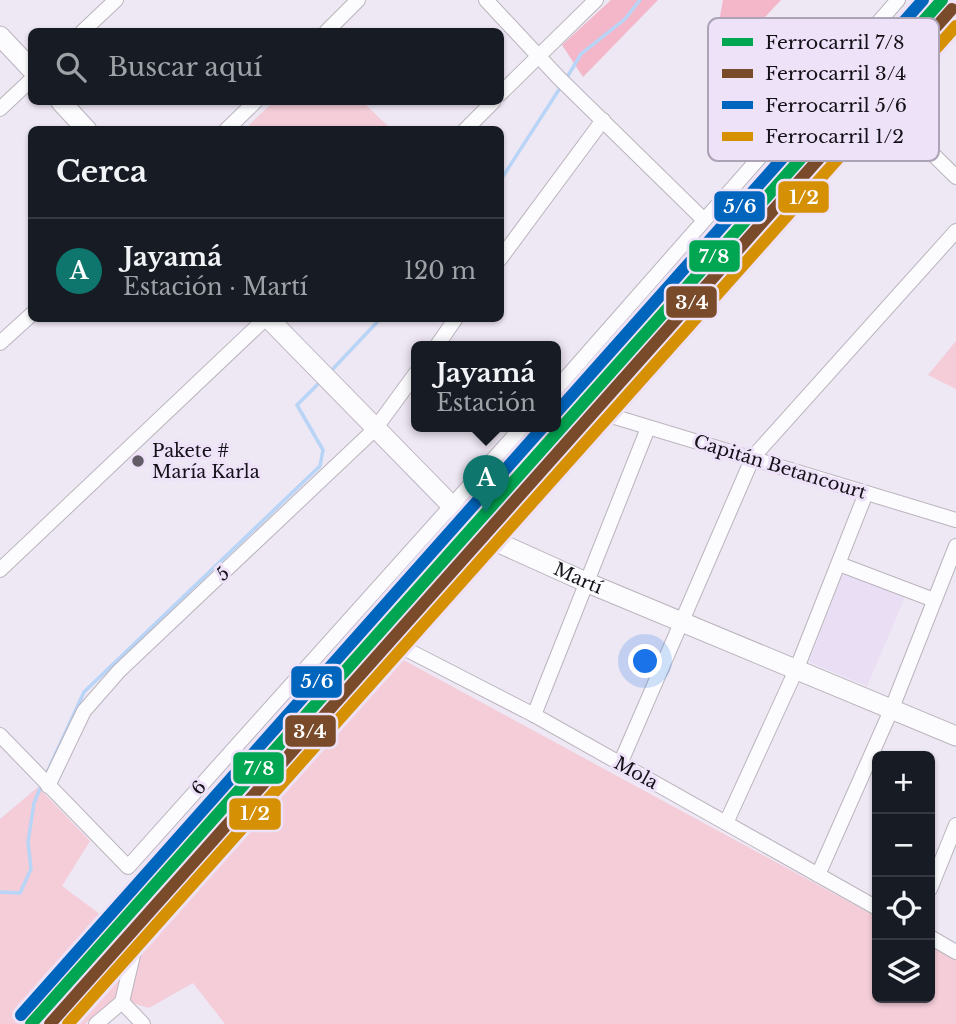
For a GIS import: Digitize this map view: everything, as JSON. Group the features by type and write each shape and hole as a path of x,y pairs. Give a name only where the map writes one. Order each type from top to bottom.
{"street":[{"path":"86,28 116,0"},
{"path":"330,28 358,0"},
{"path":"485,0 558,77 704,220"},
{"path":"504,90 596,0"},
{"path":"882,18 898,0"},
{"path":"939,43 956,24"},
{"path":"0,36 28,66"},
{"path":"0,109 28,83"},
{"path":"64,105 83,126"},
{"path":"230,126 252,105"},
{"path":"469,126 490,105"},
{"path":"504,254 603,120"},
{"path":"939,160 956,177"},
{"path":"561,383 756,161"},
{"path":"96,1024 122,1002 141,921 392,642 605,414 833,161"},
{"path":"620,764 753,457 956,231"},
{"path":"0,344 28,318"},
{"path":"0,570 263,322"},
{"name":"Martí","path":"271,322 453,507 488,538 588,583 683,620 956,736"},
{"path":"440,341 453,322"},
{"name":"5","path":"44,782 84,711 119,671 375,429 411,380"},
{"name":"Capitán Betancourt","path":"605,414 956,520"},
{"path":"534,715 648,428"},
{"name":"6","path":"44,782 128,867 518,432"},
{"path":"726,823 797,668 866,493"},
{"path":"818,875 892,708 956,546"},
{"path":"839,564 934,600"},
{"name":"Mola","path":"392,642 534,715 872,905"},
{"path":"0,735 44,782"},
{"path":"935,877 956,825"},
{"path":"935,940 956,952"},
{"path":"122,1002 143,1024"}],"shaded area":[{"path":"611,0 658,0 583,77 562,45"},
{"path":"723,0 781,0 764,18 720,18"},
{"path":"270,105 366,105 388,126 250,126"},
{"path":"956,341 956,389 928,375"},
{"path":"843,573 905,597 867,686 809,662"},
{"path":"385,650 872,914 872,1003 935,1003 935,949 956,960 956,1024 225,1024 193,983 149,1008 115,998 85,1024 0,1024 0,819 38,787 90,841 62,886 128,935"}],"waterway":[{"path":"566,79 581,54 625,19 640,0"},
{"path":"504,175 562,85"},
{"path":"330,372 377,322"},
{"path":"45,777 84,692 320,466 323,450 297,405 320,382"},
{"path":"0,892 20,893 31,869 28,842 34,803 42,784"}],"rail line":[{"name":"5/6","path":"907,18 923,0"},
{"name":"7/8","path":"926,18 942,0"},
{"name":"3/4","path":"939,24 952,9"},
{"name":"1/2","path":"939,45 956,26"},
{"name":"5/6","path":"561,407 780,161"},
{"name":"7/8","path":"561,428 799,161"},
{"name":"3/4","path":"50,1024 817,161"},
{"name":"1/2","path":"68,1024 836,161"},
{"name":"5/6","path":"21,1015 539,432"},
{"name":"7/8","path":"31,1024 558,432"}],"place":[{"name":"Pakete # María Karla","path":"138,461"},
{"name":"Jayamá","path":"486,513"}]}
